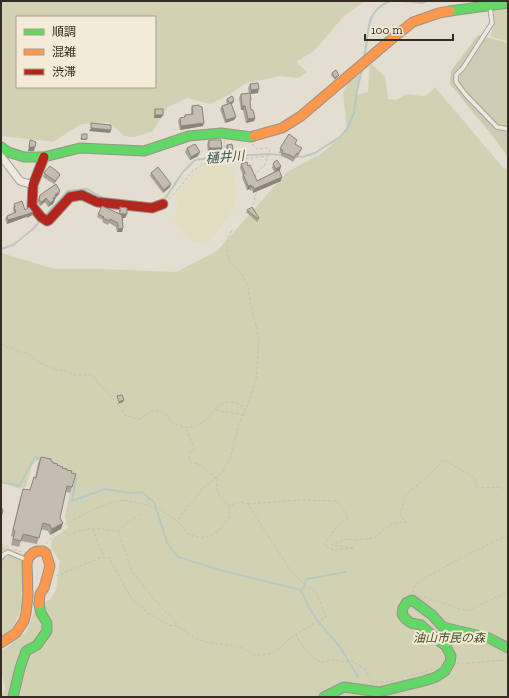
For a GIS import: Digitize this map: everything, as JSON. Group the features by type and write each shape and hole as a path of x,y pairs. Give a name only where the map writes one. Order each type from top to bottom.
{"street":[{"path":"1,147 8,152 24,157 44,157 80,148 144,151 189,136 220,133 251,137 282,128 302,116 413,22 439,13 508,3"},
{"path":"1,156 20,181 33,186"},
{"path":"44,157 33,186 32,206 44,219 49,220 70,197 82,195 96,202 152,208 164,204"},
{"path":"1,643 12,637 20,628 25,618 27,606 27,563 29,558 37,551 43,551 46,553 50,566 44,588 40,594 39,605 47,631 37,645 26,651 13,697"},
{"path":"324,697 344,687 379,692 424,681 436,677 445,671 450,662 451,656 446,646 421,625 406,621 402,614 404,604 414,600 432,615 443,627 489,638 495,640 501,646 508,648"}],"lane":[{"path":"490,6 492,22 463,68 456,75 456,82 496,127 508,129"},
{"path":"1,558 8,552 29,558"}],"path":[{"path":"223,137 228,161"},
{"path":"251,137 250,143 258,149 268,148 270,150 265,164 255,174 256,182"},
{"path":"164,204 192,171 204,164 268,156"},
{"path":"253,205 254,197 258,189"},
{"path":"177,521 195,500 200,490 224,471 230,460 238,426 246,410 256,380 259,338 251,306 248,286 240,271 230,263 226,247 228,236 233,229"},
{"path":"1,344 20,352 27,353 35,360 54,369 66,371 74,375 92,375 118,404 126,416 140,419 156,410 165,413 171,422 186,428 201,424 215,409 224,403 230,402 241,405 246,410"},
{"path":"215,409 244,415"},
{"path":"186,428 194,448 188,459 192,463 202,466 216,477"},
{"path":"230,506 239,502 248,504 300,500 337,501 349,518 337,526 324,545 333,550 354,548 332,544 345,539 355,540 374,538 390,524 406,522 400,515 406,496 444,460 475,478 476,488 501,487 508,492"},
{"path":"216,477 219,496 230,506"},
{"path":"148,498 149,505"},
{"path":"41,551 52,536 66,524 109,503 123,500 158,508 177,521 189,535 204,538 218,532 229,518 230,506"},
{"path":"118,531 132,571 178,626 195,638 206,642 242,648 257,656 265,655 272,653 296,634 326,617 316,592 305,585 290,570 248,504"},
{"path":"61,528 68,535 93,528 118,531 142,513"},
{"path":"93,528 100,550 104,557"},
{"path":"414,600 415,585 470,553 508,535"},
{"path":"1,544 29,558"},
{"path":"46,580 102,557 109,558 131,598 148,613 169,625 178,626"},
{"path":"414,600 422,596 467,611 508,590"},
{"path":"296,634 299,641 312,657 322,663 331,660 346,662 350,660 365,669 372,682 386,682 394,680"},
{"path":"450,662 463,664 508,660"},
{"path":"401,679 435,668"}],"shaded area":[{"path":"218,164 228,167 234,174 237,198 231,213 207,245 186,238 175,220 178,204 176,195 194,172 206,166"}],"green space":[{"path":"1,1 365,1 345,15 314,51 296,62 307,72 298,78 281,76 246,83 227,96 210,104 187,98 168,107 153,131 134,137 124,136 109,122 81,124 53,142 1,136"},
{"path":"495,8 508,9 508,41 491,37"},
{"path":"478,35 508,43 508,157 450,84 451,71"},
{"name":"油山市民の森","path":"370,62 385,77 388,99 397,100 406,94 425,96 435,87 504,169 508,168 508,697 1,697 1,694 5,688 1,670 1,652 26,632 36,603 50,600 56,590 60,561 51,548 52,539 68,528 65,516 70,490 61,467 53,462 42,459 36,461 32,466 26,487 19,489 1,482 1,253 55,269 176,272 217,251 287,172 321,154 347,131 343,92 352,76 360,75 357,95 368,92"},
{"path":"1,546 25,555 23,560 27,582 23,601 13,629 7,634 1,636"}],"building":[{"path":"336,70 339,75 335,78 332,73"},
{"path":"258,83 259,89 251,90 250,84"},
{"path":"250,93 251,110 253,110 255,118 248,119 245,106 242,106 241,94"},
{"path":"232,96 234,100 230,103 227,99"},
{"path":"231,103 236,117 226,120 222,106"},
{"path":"199,105 202,107 204,123 181,126 180,118 185,117 185,115 193,114 192,106"},
{"path":"155,109 163,109 163,115 155,115"},
{"path":"91,123 111,125 111,130 91,128"},
{"path":"82,134 87,134 87,139 81,139"},
{"path":"289,134 297,140 295,144 302,148 294,158 290,155 282,153 283,150 280,149"},
{"path":"30,140 36,142 35,147 29,147"},
{"path":"209,140 221,140 222,148 209,148"},
{"path":"195,144 200,152 191,157 187,148"},
{"path":"232,144 233,149 228,150 227,145"},
{"path":"277,160 281,166 276,169 273,164"},
{"path":"247,162 248,166 250,165 257,181 279,170 282,177 254,189 251,185 248,186 243,174 245,173 241,164"},
{"path":"50,166 60,175 55,181 44,173"},
{"path":"158,167 171,184 164,190 151,173"},
{"path":"56,184 60,191 55,195 56,197 53,198 54,200 50,203 46,198 42,202 39,200 40,195"},
{"path":"22,201 25,210 29,207 33,212 8,220 7,216 16,212 14,204"},
{"path":"102,206 122,215 123,228 118,229 118,223 110,219 109,221 98,214"},
{"path":"120,207 127,208 127,214 120,214"},
{"path":"252,207 259,218 258,219 247,210"},
{"path":"122,395 124,400 119,402 117,396"},
{"path":"41,457 51,459 53,463 72,471 71,473 76,474 72,487 67,486 60,518 63,523 52,529 50,525 43,523 39,538 23,534 21,541 13,539 15,531 13,530 23,489 30,490 34,477 36,478"},
{"path":"1,506 3,511 1,517"}],"waterway":[{"name":"樋井川","path":"364,57 371,17 375,11 390,1"},
{"name":"樋井川","path":"404,1 422,3 427,1"},
{"name":"樋井川","path":"296,156 302,157 315,153 340,137 347,129 354,113 362,69"},
{"name":"樋井川","path":"163,200 183,172 195,160 268,154 282,155"},
{"name":"樋井川","path":"44,217 68,191 87,189 105,199"},
{"name":"樋井川","path":"1,249 13,245 33,229 41,220"},
{"path":"1,482 19,486 35,457 42,460"},
{"path":"72,476 76,478 72,501 105,489 131,493 142,492 154,502 167,542 178,557 220,570 301,590 316,619 340,647 358,677"},
{"path":"301,590 304,588 306,579 346,572"}],"traffic: fast":[{"path":"450,11 508,3"},
{"path":"1,147 8,152 24,157 44,157 80,148 144,151 189,136 221,133 251,137 254,136"},
{"path":"324,697 344,687 379,692 424,681 436,677 445,671 450,662 451,656 446,646 421,625 411,623 402,614 406,603 412,600 432,615 443,627 489,638 508,648"},
{"path":"13,697 26,651 37,645 47,631 47,623 41,613 39,604"}],"traffic: slow":[{"path":"254,136 282,128 301,116 413,22 439,13 450,11"},
{"path":"1,643 16,633 24,621 28,596 27,563 29,557 33,553 43,551 46,553 50,566 44,588 40,594 39,604"}],"traffic: jam":[{"path":"44,157 33,185 32,206 41,217 47,221 70,197 82,195 97,202 152,208 163,204"}]}
